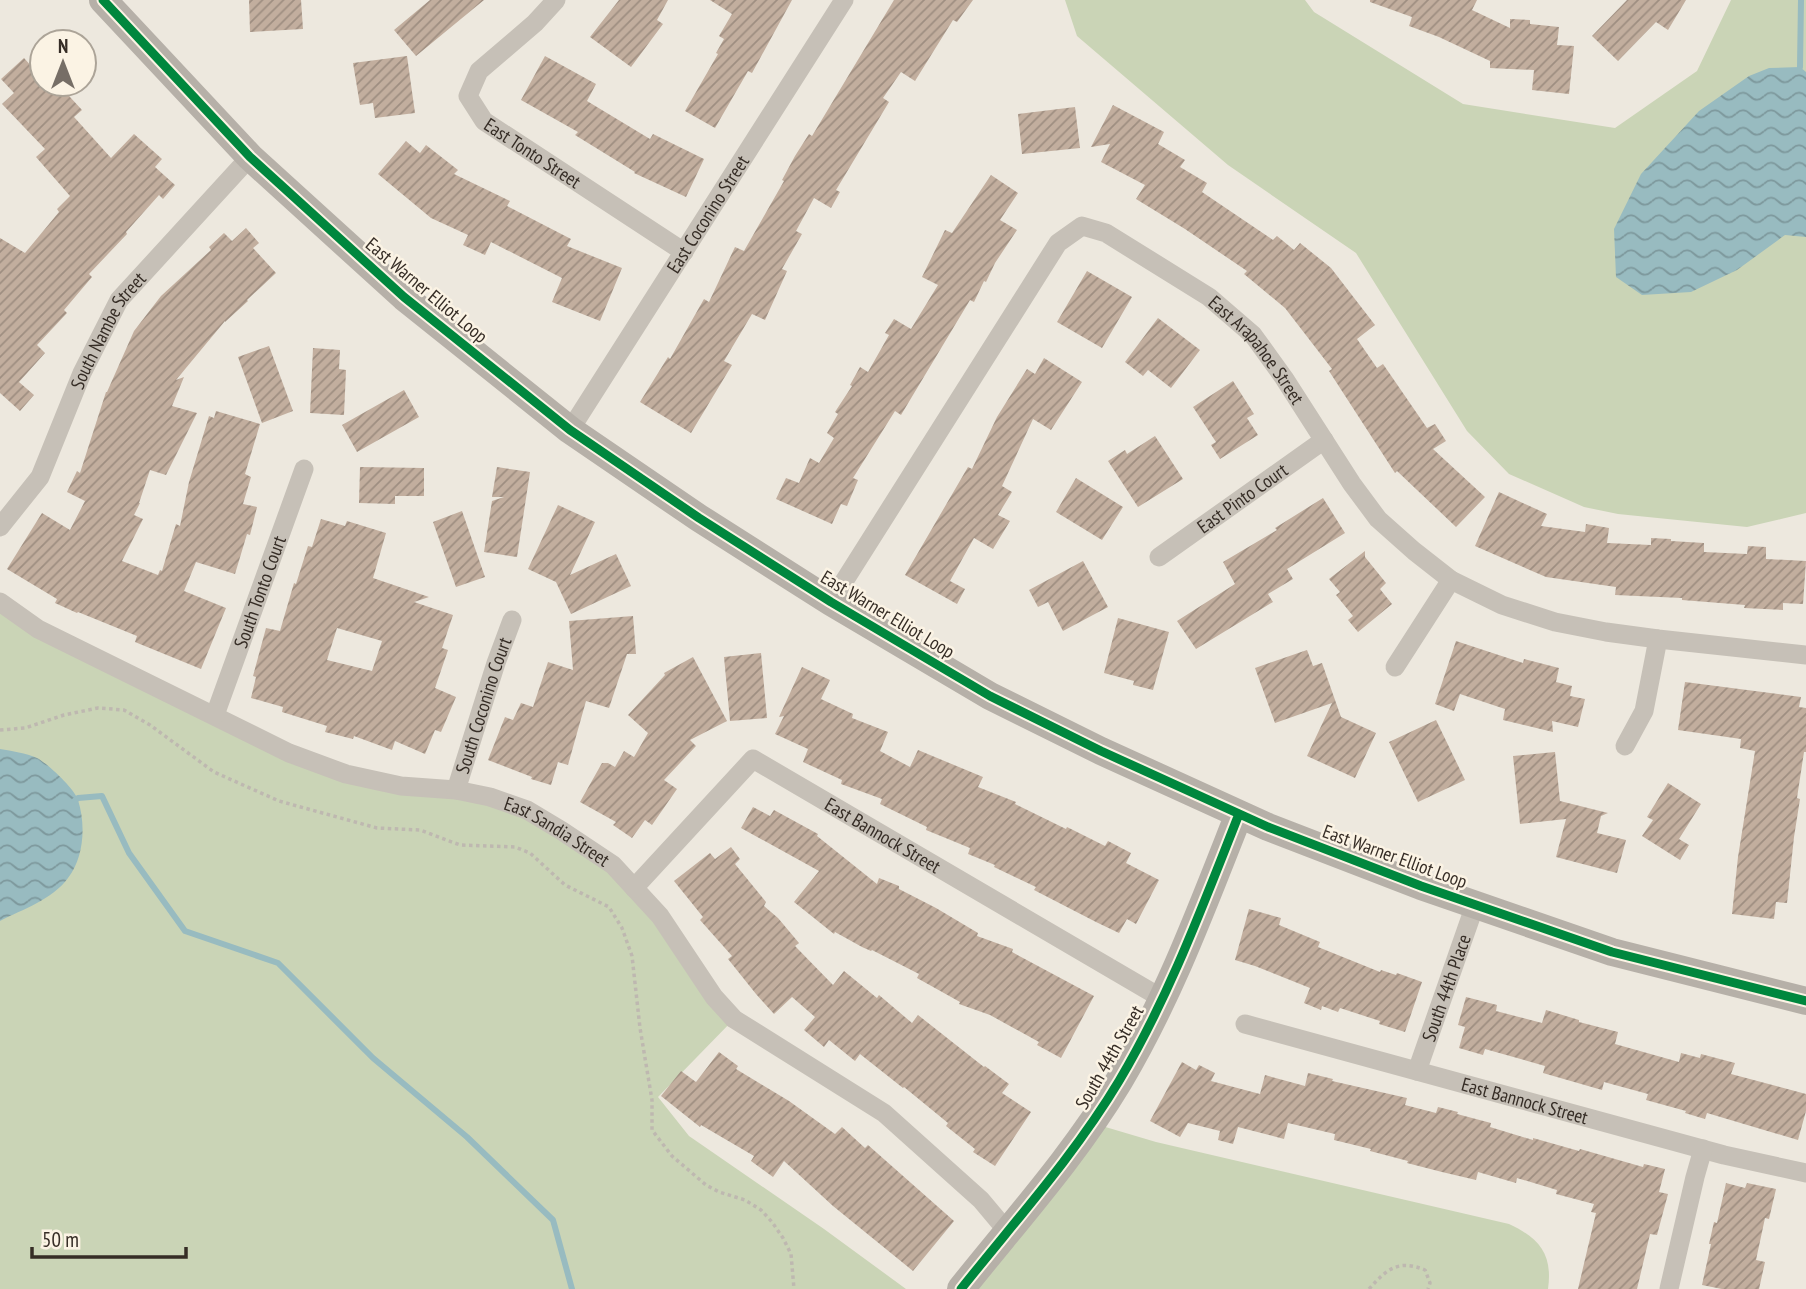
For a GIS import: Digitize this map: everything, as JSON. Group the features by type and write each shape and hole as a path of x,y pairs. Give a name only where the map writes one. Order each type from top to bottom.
{"main road":[{"name":"East Warner Elliot Loop","path":"103,0 250,157 404,297 570,430 699,518 990,696 1101,751 1239,814 1421,886 1612,951 1806,1001"},
{"name":"South 44th Street","path":"961,1289 1071,1154 1119,1081 1163,999 1239,814"}],"street":[{"name":"East Tonto Street","path":"556,0 535,23 479,71 468,96 484,121 684,252"},
{"name":"East Coconino Street","path":"570,430 844,0"},
{"name":"South Nambe Street","path":"0,527 40,477 82,373 119,300 250,157"},
{"name":"East Arapahoe Street","path":"831,601 1058,243 1082,226 1106,233 1209,298 1253,335 1378,519 1451,580 1502,605 1555,622 1658,639 1806,654"},
{"name":"East Pinto Court","path":"1159,557 1324,440"},
{"name":"South Tonto Court","path":"215,715 303,469"},
{"path":"1395,667 1451,580"},
{"name":"East Sandia Street","path":"0,602 38,629 289,753 346,774 401,786 456,790 490,797 527,810 562,831 613,865 660,916 714,997 734,1019 884,1113 981,1200 1007,1231"},
{"name":"South Coconino Court","path":"456,790 512,620"},
{"path":"1625,746 1644,711 1658,639"},
{"name":"East Bannock Street","path":"634,888 753,759 1163,999"},
{"name":"South 44th Place","path":"1417,1071 1475,905"},
{"name":"East Bannock Street","path":"1245,1024 1703,1149 1806,1173"},
{"path":"1669,1289 1703,1149"}],"path":[{"path":"0,730 25,728 64,715 98,708 124,710 150,725 214,772 279,801 377,828 420,830 460,845 515,847 530,853 565,885 608,907 622,928 632,956 652,1100 652,1130 672,1156 706,1185 745,1200 761,1210 772,1222 791,1254 794,1289"},
{"path":"1369,1289 1396,1266 1411,1265 1425,1270 1430,1283 1428,1289"}],"green space":[{"path":"1065,0 1305,0 1314,12 1463,104 1615,128 1697,71 1731,0 1806,0 1806,513 1747,527 1618,514 1584,507 1509,474 1467,431 1356,253 1228,165 1077,36"},
{"path":"0,602 289,753 490,797 613,865 734,1019 658,1097 689,1136 906,1289 0,1289"},
{"path":"1092,1123 1156,1142 1509,1224 1536,1241 1542,1249 1548,1266 1548,1289 961,1289"}],"water":[{"path":"1800,67 1806,72 1806,237 1785,235 1737,270 1691,292 1642,295 1616,277 1614,229 1641,174 1699,111 1749,76 1769,68"},
{"path":"0,749 37,758 60,777 78,800 83,830 77,860 61,886 37,903 0,921"}],"building":[{"path":"249,0 301,0 303,29 250,32"},
{"path":"430,0 484,0 416,56 394,30"},
{"path":"619,0 668,0 657,20 663,24 631,67 590,37"},
{"path":"710,0 792,0 752,73 748,71 715,128 685,111 718,54 716,53 724,39 719,36 732,14"},
{"path":"894,0 973,0 957,22 953,20 915,81 901,72 883,98 889,102 836,190 840,192 831,208 814,198 796,231 802,234 782,269 787,271 765,320 752,314 724,361 732,365 691,433 640,402 668,357 670,359 704,299 709,302 735,247 744,251 784,181 782,180 795,156 809,134 812,136"},
{"path":"1370,0 1477,0 1472,10 1510,28 1510,19 1530,20 1530,24 1559,27 1557,45 1574,46 1569,94 1532,90 1534,70 1490,68 1490,61 1409,26 1412,17"},
{"path":"1627,0 1686,0 1668,30 1656,22 1618,61 1592,36"},
{"path":"407,56 415,113 375,118 373,103 360,105 353,63"},
{"path":"545,56 596,84 587,101 650,139 653,134 704,159 686,197 634,173 575,135 578,132 521,100"},
{"path":"24,58 28,62 28,98 71,98 82,110 74,117 111,158 134,134 162,159 155,167 175,185 163,199 159,195 89,274 92,277 64,310 67,313 37,345 45,353 19,382 34,395 20,411 0,393 0,238 25,253 59,212 57,209 70,196 36,157 45,149 2,104 14,93 1,79"},
{"path":"1113,105 1164,132 1158,144 1185,160 1180,167 1207,183 1202,192 1273,240 1277,236 1294,250 1300,243 1331,268 1375,325 1357,339 1377,368 1383,364 1427,428 1435,424 1446,441 1433,449 1485,497 1456,527 1397,471 1395,473 1329,371 1332,369 1285,308 1244,274 1247,271 1136,199 1145,185 1101,162 1110,144 1091,147"},
{"path":"1075,107 1080,148 1022,154 1018,114"},
{"path":"406,141 420,153 426,145 458,170 454,174 510,201 507,206 571,239 567,246 622,268 600,321 552,302 562,278 491,242 485,255 463,245 468,235 431,218 378,174"},
{"path":"991,175 1018,193 1000,220 1017,230 986,282 984,281 974,302 970,300 901,415 895,411 853,478 858,480 847,506 841,504 832,524 776,499 786,478 799,483 810,458 819,463 834,438 827,433 838,414 835,412 852,386 850,385 860,367 868,372 889,335 885,333 894,319 911,329 938,285 922,277 945,230 952,233"},
{"path":"246,228 259,243 253,248 276,273 225,321 176,380 184,377 172,406 197,413 166,475 150,470 134,515 143,519 122,561 158,575 160,570 162,571 176,524 180,526 189,482 209,416 214,418 216,411 260,424 245,474 251,477 243,504 257,507 235,574 196,562 184,591 226,608 201,669 135,642 137,636 55,603 57,599 7,569 42,513 70,530 85,501 67,492 77,471 80,473 106,392 134,331 161,296 211,250 209,247 224,233 232,241"},
{"path":"1087,271 1132,297 1102,348 1057,322"},
{"path":"1158,318 1200,350 1171,388 1148,370 1143,376 1125,362"},
{"path":"269,346 293,411 262,423 238,357"},
{"path":"313,348 340,350 339,369 346,370 344,415 310,413"},
{"path":"1044,358 1082,382 1051,430 1033,419 1002,486 1012,492 998,515 1010,521 993,549 974,538 950,581 965,589 957,604 905,575 968,467 972,469 997,417 1027,369 1035,374"},
{"path":"1233,381 1254,414 1247,418 1258,435 1220,459 1211,445 1216,442 1193,407"},
{"path":"404,390 419,417 357,452 342,425"},
{"path":"1155,436 1183,479 1138,507 1108,461 1125,450 1127,454"},
{"path":"360,467 424,468 424,496 395,496 395,504 359,503"},
{"path":"497,467 530,472 517,557 484,552 492,501 504,497 492,497"},
{"path":"1076,478 1123,507 1102,540 1056,512"},
{"path":"1499,492 1547,514 1541,526 1585,532 1586,524 1609,528 1607,543 1651,545 1651,538 1671,539 1704,543 1704,552 1747,554 1748,546 1766,547 1766,559 1806,561 1803,604 1783,603 1783,610 1744,608 1745,605 1682,598 1615,595 1616,587 1546,577 1475,546"},
{"path":"1323,498 1345,533 1287,569 1293,579 1268,594 1273,602 1196,649 1177,621 1235,584 1223,562 1277,530 1275,528"},
{"path":"558,505 595,522 570,575 616,554 631,586 571,614 556,582 528,569"},
{"path":"462,511 485,577 456,587 433,522"},
{"path":"321,519 345,526 347,521 386,533 373,578 429,597 414,602 453,615 442,648 448,650 435,688 456,697 441,732 435,730 425,754 395,741 392,750 354,736 353,739 325,732 327,726 282,712 283,707 251,698 256,677 253,676 266,628 280,631 308,546 312,547","holes":["337,628 382,641 372,671 327,660"]},
{"path":"1365,551 1365,557 1386,583 1380,589 1392,604 1358,632 1348,620 1353,616 1336,595 1340,592 1329,579"},
{"path":"1083,561 1108,607 1063,631 1048,602 1038,607 1029,590"},
{"path":"633,616 636,654 627,654 609,708 586,701 568,765 558,762 551,785 488,760 505,717 513,720 521,703 533,707 548,662 573,670 569,621"},
{"path":"1118,618 1169,632 1153,690 1133,685 1134,681 1104,673"},
{"path":"1456,641 1523,663 1524,659 1559,668 1556,682 1572,686 1570,696 1585,699 1578,727 1552,721 1553,732 1503,720 1505,709 1460,694 1454,711 1435,704"},
{"path":"1307,650 1313,666 1322,663 1341,717 1376,733 1355,778 1307,756 1332,703 1275,723 1255,668"},
{"path":"761,653 767,718 730,721 724,657"},
{"path":"693,657 727,721 690,740 696,746 664,780 677,789 652,825 645,820 632,838 613,825 616,822 580,802 602,763 615,767 624,751 634,757 648,733 628,715 664,673"},
{"path":"802,667 830,680 821,699 853,714 852,718 888,732 880,751 910,767 918,750 983,777 978,787 1016,802 1015,804 1105,846 1108,841 1131,853 1126,863 1159,880 1136,924 1127,919 1119,933 1096,922 1034,890 1036,887 994,867 995,865 968,854 970,848 926,830 927,827 880,804 882,799 841,784 842,780 803,762 808,749 775,734 784,716 779,717"},
{"path":"1685,682 1801,697 1799,707 1806,708 1806,752 1797,798 1800,799 1787,903 1776,902 1774,919 1732,914 1755,751 1740,748 1741,739 1678,730"},
{"path":"1436,720 1465,780 1418,802 1389,742"},
{"path":"1555,752 1560,801 1608,813 1601,816 1597,833 1626,840 1617,873 1556,857 1566,819 1520,824 1513,756"},
{"path":"1668,783 1701,804 1679,839 1689,845 1680,860 1642,836 1653,820 1647,817"},
{"path":"753,807 770,816 774,810 818,834 817,836 877,884 879,878 899,886 899,889 978,933 977,936 1013,949 1012,952 1094,996 1061,1058 1037,1045 1039,1042 990,1015 959,1004 960,1002 917,978 919,974 835,932 834,934 794,902 819,871 741,828"},
{"path":"731,847 740,859 735,864 766,902 764,906 799,943 795,946 833,985 844,971 877,998 879,995 912,1023 918,1015 1009,1084 1002,1093 1031,1112 995,1166 973,1152 975,1149 946,1126 948,1123 860,1054 855,1061 829,1040 824,1047 804,1030 815,1017 792,997 774,1014 756,994 728,959 732,956 700,920 703,917 674,881 710,853 715,859"},
{"path":"1249,909 1281,918 1279,925 1320,942 1318,947 1380,972 1397,973 1422,982 1405,1032 1340,1008 1338,1012 1322,1006 1321,1010 1304,1003 1310,988 1235,960"},
{"path":"1466,997 1497,1005 1496,1011 1542,1023 1546,1010 1579,1020 1618,1032 1615,1044 1679,1062 1681,1053 1700,1058 1701,1054 1735,1063 1731,1074 1806,1094 1806,1111 1798,1140 1707,1113 1705,1119 1646,1100 1648,1094 1604,1082 1602,1090 1543,1073 1545,1066 1485,1049 1483,1055 1459,1048 1465,1027 1458,1025"},
{"path":"719,1052 738,1066 736,1069 789,1101 835,1134 842,1127 865,1148 868,1145 954,1221 913,1271 833,1206 784,1161 773,1177 751,1161 754,1156 701,1125 700,1127 661,1096 681,1071 696,1082"},
{"path":"1182,1062 1196,1070 1199,1065 1215,1073 1211,1081 1260,1094 1265,1075 1305,1086 1308,1073 1407,1098 1405,1105 1436,1113 1438,1107 1458,1112 1457,1114 1491,1123 1490,1127 1533,1140 1579,1151 1580,1149 1643,1167 1644,1164 1665,1169 1659,1192 1668,1194 1657,1235 1650,1234 1637,1289 1578,1289 1596,1213 1591,1212 1594,1204 1556,1194 1557,1190 1517,1178 1516,1183 1478,1172 1476,1180 1442,1172 1334,1140 1335,1134 1288,1123 1284,1139 1238,1127 1233,1144 1218,1140 1220,1131 1188,1123 1180,1137 1150,1121"},
{"path":"1726,1183 1745,1188 1747,1183 1776,1189 1769,1219 1765,1218 1756,1260 1765,1262 1759,1289 1722,1289 1702,1285 1714,1222 1717,1223"}],"waterway":[{"path":"1800,67 1801,0"},
{"path":"73,802 78,798 102,796 129,853 185,931 278,963 373,1058 467,1137 553,1220 572,1289"}],"cycle path":[{"path":"103,0 250,157 404,297 570,430 699,518 831,602 990,696 1101,751 1268,827 1421,886 1612,952 1806,1001"},
{"path":"961,1289 1083,1136 1119,1081 1169,984 1239,814"}]}
